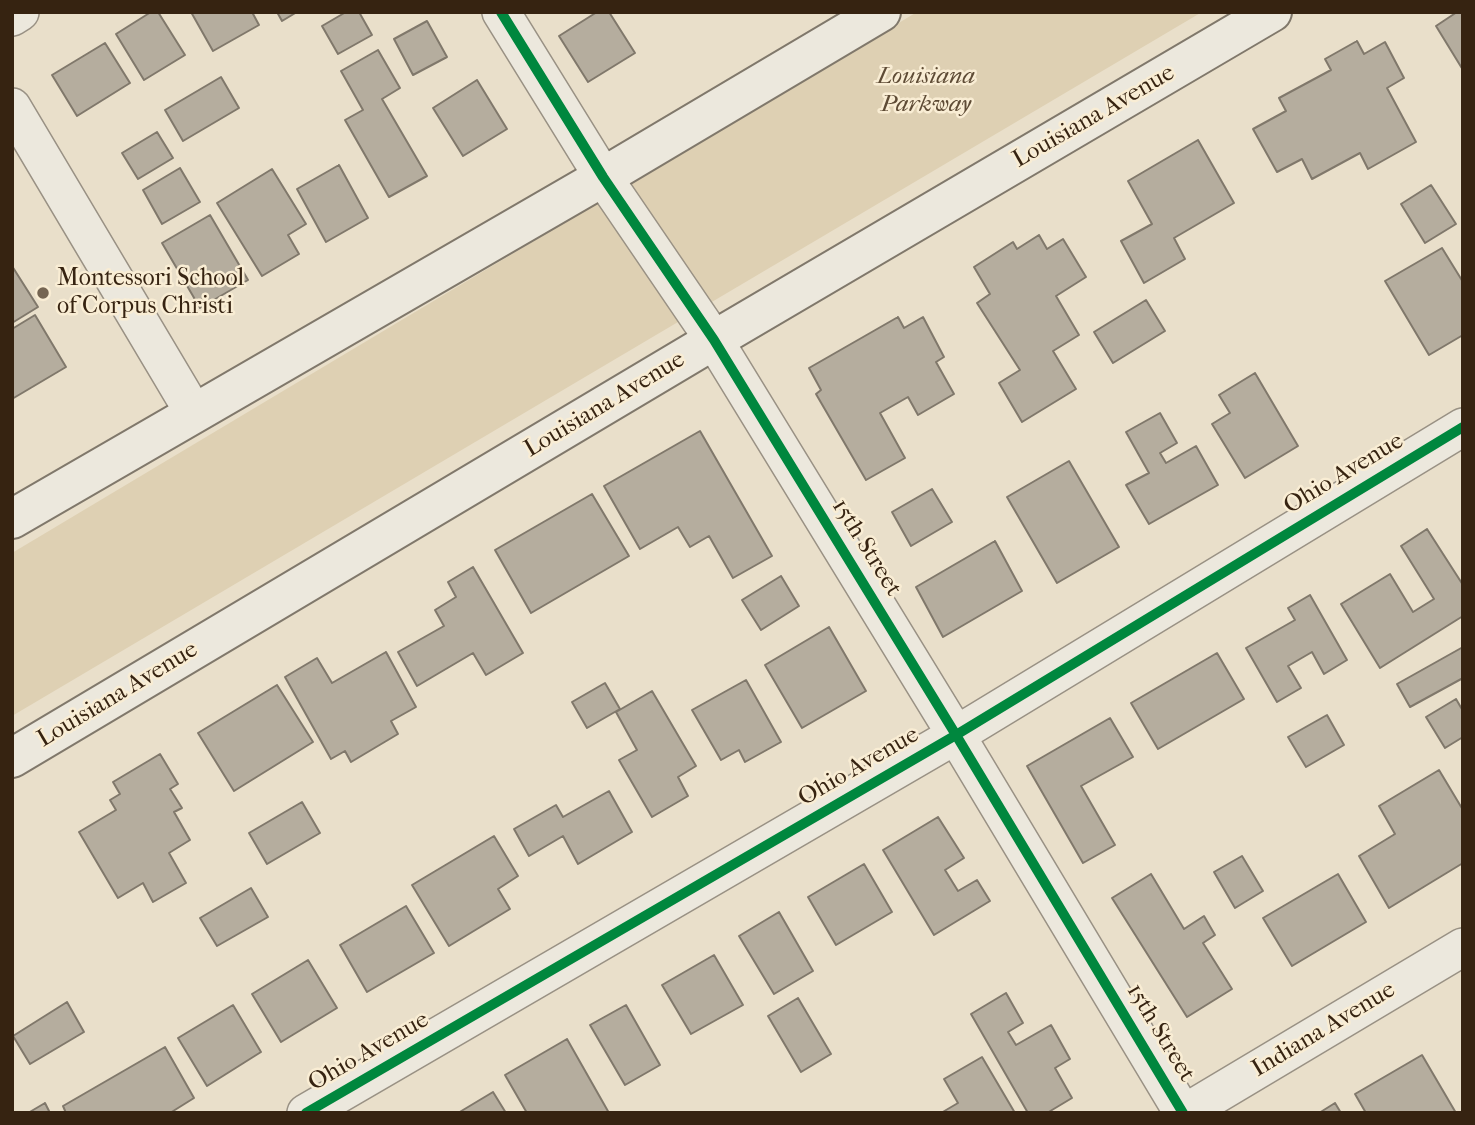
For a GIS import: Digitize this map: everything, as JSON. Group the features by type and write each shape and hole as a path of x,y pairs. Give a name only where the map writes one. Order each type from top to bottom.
{"main road":[{"path":"12,519 603,177 881,12"},
{"name":"Louisiana Avenue","path":"12,758 1272,12"}],"street":[{"path":"12,17 20,12"},
{"name":"15th Street","path":"501,12 603,177 714,340 1184,1113"},
{"path":"12,107 194,413"},
{"name":"Ohio Avenue","path":"306,1113 956,734 1463,426"},
{"name":"Indiana Avenue","path":"1184,1113 1463,947"}],"green space":[{"name":"Louisiana Parkway","path":"917,12 1202,12 12,716 12,553"}],"building":[{"path":"151,12 158,12 185,55 144,80 116,34"},
{"path":"191,12 252,12 259,25 213,51"},
{"path":"277,12 297,12 282,21"},
{"path":"346,12 359,12 372,35 338,54 322,26"},
{"path":"597,12 609,12 635,53 588,82 559,36"},
{"path":"1457,12 1463,12 1463,70 1436,26"},
{"path":"427,21 447,57 413,75 394,39"},
{"path":"1357,41 1364,54 1385,42 1404,78 1387,88 1416,142 1368,169 1360,153 1312,179 1302,159 1277,172 1253,129 1286,111 1279,98 1331,70 1325,59"},
{"path":"105,43 130,83 77,116 52,75"},
{"path":"378,50 400,88 382,99 427,176 389,197 345,120 363,110 341,71"},
{"path":"221,77 239,108 183,141 165,110"},
{"path":"477,80 507,129 463,156 433,108"},
{"path":"157,132 173,158 138,179 122,153"},
{"path":"1198,140 1234,203 1174,238 1185,259 1144,283 1121,241 1152,224 1128,181"},
{"path":"339,165 368,218 326,242 297,189"},
{"path":"180,168 200,202 162,224 143,190"},
{"path":"272,169 306,224 288,235 299,254 262,276 217,203"},
{"path":"1431,185 1456,224 1425,243 1401,204"},
{"path":"210,215 248,280 200,308 162,243"},
{"path":"1039,235 1047,249 1063,239 1086,277 1056,296 1079,335 1053,351 1076,389 1022,422 999,383 1020,370 977,303 990,294 974,267 1013,242 1017,249"},
{"path":"1442,248 1463,282 1463,335 1429,355 1385,281"},
{"path":"12,266 38,307 12,323"},
{"path":"1146,300 1165,331 1113,363 1094,332"},
{"path":"35,315 66,367 12,399 12,329"},
{"path":"898,317 904,328 923,317 944,357 936,362 954,394 918,415 908,397 880,413 905,458 866,480 816,394 821,390 809,368"},
{"path":"1255,373 1298,446 1245,478 1212,424 1230,413 1219,395"},
{"path":"1160,413 1177,443 1160,453 1166,463 1196,446 1218,485 1149,524 1126,485 1149,473 1126,432"},
{"path":"700,431 772,556 733,578 709,536 690,547 678,527 640,549 604,486"},
{"path":"1069,461 1119,547 1057,583 1007,497"},
{"path":"932,489 952,522 911,546 892,512"},
{"path":"592,494 629,556 531,613 495,550"},
{"path":"1427,529 1463,585 1463,616 1380,668 1341,604 1390,574 1413,612 1434,599 1401,546"},
{"path":"995,541 1022,591 943,637 916,587"},
{"path":"473,567 523,653 486,675 473,653 417,686 398,652 444,626 435,610 456,597 448,582"},
{"path":"781,576 799,606 761,630 742,600"},
{"path":"1310,595 1347,660 1324,674 1312,652 1288,666 1301,688 1277,702 1246,648 1295,620 1288,608"},
{"path":"829,627 866,691 802,728 765,665"},
{"path":"1463,647 1463,678 1410,707 1397,684"},
{"path":"386,652 416,707 391,721 398,734 351,762 345,751 331,759 285,677 317,658 332,683"},
{"path":"1217,653 1244,699 1158,749 1131,703"},
{"path":"746,680 781,742 745,762 739,750 721,760 692,710"},
{"path":"605,683 620,709 587,728 572,702"},
{"path":"277,685 313,742 234,791 198,733"},
{"path":"652,691 696,766 678,777 688,796 652,817 619,760 637,750 616,712"},
{"path":"1456,699 1463,711 1463,737 1445,748 1426,717"},
{"path":"1327,715 1344,745 1306,767 1288,737"},
{"path":"1110,718 1133,757 1081,786 1115,845 1083,863 1027,766"},
{"path":"160,754 178,784 170,789 182,808 174,812 190,840 169,853 186,883 153,902 143,883 118,898 79,832 116,810 110,800 120,794 113,782"},
{"path":"1439,770 1463,810 1463,863 1389,908 1359,856 1395,834 1379,806"},
{"path":"609,791 632,832 578,864 563,836 529,856 514,829 556,805 563,817"},
{"path":"302,802 320,833 267,864 249,833"},
{"path":"938,817 964,858 945,870 958,891 977,880 990,901 934,935 883,850"},
{"path":"494,836 518,876 498,889 510,909 449,946 412,885"},
{"path":"1242,856 1263,891 1235,908 1214,872"},
{"path":"864,864 892,912 836,945 808,897"},
{"path":"1151,874 1184,929 1204,916 1215,935 1203,943 1232,989 1187,1017 1112,898"},
{"path":"1338,874 1366,922 1292,966 1263,918"},
{"path":"251,888 268,917 217,946 200,918"},
{"path":"406,906 434,953 367,992 340,945"},
{"path":"779,912 813,971 774,994 739,936"},
{"path":"714,955 743,1005 691,1034 662,985"},
{"path":"308,960 337,1008 281,1042 252,994"},
{"path":"1006,993 1023,1023 1008,1032 1016,1045 1051,1025 1070,1059 1055,1068 1072,1098 1047,1113 1028,1113 971,1014"},
{"path":"798,998 831,1054 801,1072 768,1016"},
{"path":"67,1002 84,1032 30,1064 13,1036"},
{"path":"233,1005 261,1052 207,1086 178,1038"},
{"path":"626,1005 660,1065 625,1085 590,1025"},
{"path":"567,1039 609,1113 527,1113 505,1075"},
{"path":"165,1047 194,1098 170,1113 66,1113 63,1106"},
{"path":"1422,1055 1456,1113 1366,1113 1355,1094"},
{"path":"982,1057 1015,1113 941,1113 958,1103 944,1079"},
{"path":"493,1092 506,1113 458,1113"},
{"path":"45,1103 50,1113 28,1113"},
{"path":"1335,1103 1341,1113 1319,1113"}],"cycle path":[{"path":"501,12 603,177 714,340 1183,1113"},
{"path":"306,1113 956,735 1463,427"}],"place":[{"name":"Montessori School of Corpus Christi","path":"43,293"}]}
